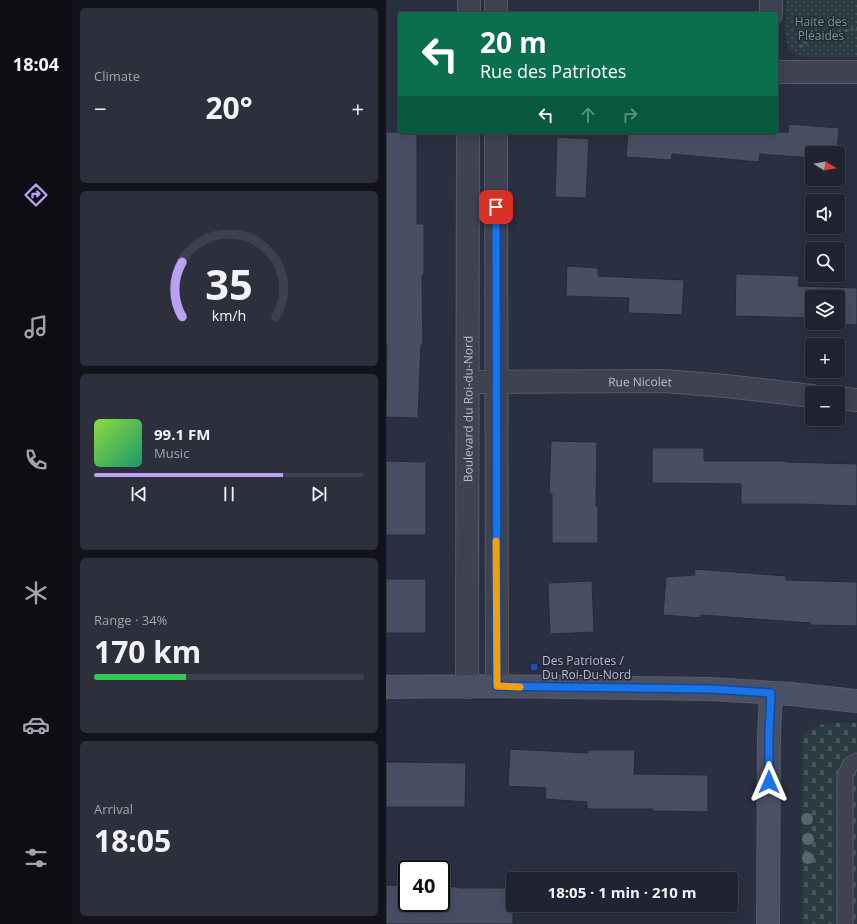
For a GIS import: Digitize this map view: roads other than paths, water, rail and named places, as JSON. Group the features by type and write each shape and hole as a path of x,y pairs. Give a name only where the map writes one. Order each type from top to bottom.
{"street":[{"path":"469,0 469,12"},
{"path":"496,0 496,12"},
{"path":"771,0 771,12"},
{"path":"778,72 857,72"},
{"name":"Boulevard du Roi-du-Nord","path":"467,687 468,134"},
{"path":"496,134 497,686"},
{"name":"Rue Nicolet","path":"468,382 664,381 805,395"},
{"path":"845,399 857,400"},
{"path":"386,687 497,686 711,689 857,701"},
{"path":"768,924 769,734 771,693"}],"lane":[{"path":"845,924 845,776 852,762 857,761"}],"place":[{"name":"Des Patriotes / Du Roi-Du-Nord","path":"534,667"}],"park label":[{"name":"Haite des Pléaides","path":"821,28"}]}
